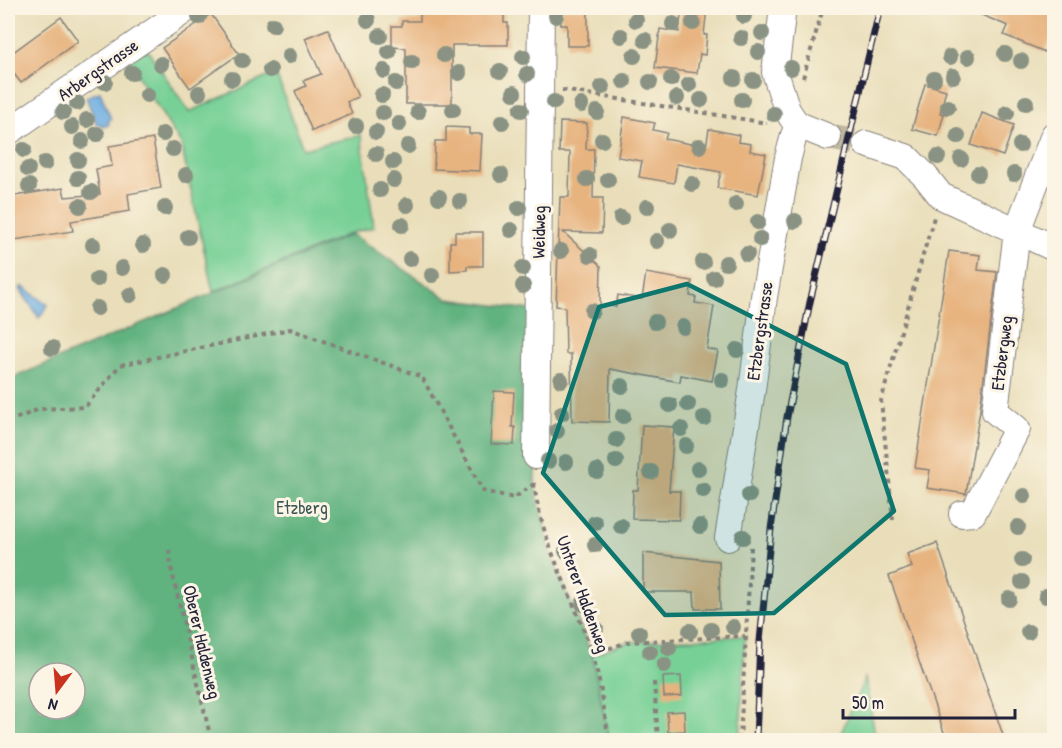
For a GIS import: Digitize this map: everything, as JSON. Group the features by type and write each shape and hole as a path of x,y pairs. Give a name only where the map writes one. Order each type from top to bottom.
{"street":[{"name":"Arbergstrasse","path":"8,132 188,8"},
{"name":"Weidweg","path":"536,456 541,8"},
{"path":"783,8 775,72 794,119 828,137"},
{"name":"Etzbergstrasse","path":"728,538 752,390 764,297 794,135 794,119"},
{"name":"Etzbergweg","path":"962,514 973,513 1017,429 995,411 1017,231 1054,135"},
{"path":"866,144 906,157 925,176 940,196 1054,248"}],"path":[{"path":"540,86 779,125 794,119 797,99 823,8"},
{"path":"893,520 881,401 940,196"},
{"path":"8,422 39,410 85,407 120,365 290,329 422,377 483,490 514,498 534,484"},
{"name":"Unterer Haldenweg","path":"536,456 534,484 552,556 592,655 609,741"},
{"name":"Oberer Haldenweg","path":"169,550 172,573 211,741"},
{"path":"592,655 627,642 745,636 740,741"},
{"path":"654,682 658,741"}],"highlighted area":[{"path":"687,284 846,364 894,511 774,613 665,615 543,473 599,307"}],"green space":[{"path":"147,49 189,112 276,73 303,149 361,135 374,227 351,233 213,292 181,144 128,60"},
{"name":"Etzberg","path":"352,234 448,299 538,311 535,486 552,556 592,655 609,740 8,740 8,380"},
{"path":"745,636 740,740 609,740 592,655 627,642"},
{"path":"865,678 876,740 838,740"}],"water":[{"path":"100,92 111,119 106,126 97,125 86,97"},
{"path":"22,286 48,305 39,318 20,289"}],"building":[{"path":"561,8 588,8 588,46 567,46 567,25 561,25"},
{"path":"682,8 707,8 704,35 707,35 705,55 700,54 697,73 655,68 660,29 679,32"},
{"path":"965,8 1054,8 1054,42 1050,40 1045,52 1004,35 1008,26"},
{"path":"420,9 504,9 504,23 508,23 508,45 452,45 452,104 406,104 406,48 392,47 392,26 402,26 402,21 420,21"},
{"path":"211,14 239,54 190,88 162,48"},
{"path":"61,17 78,41 21,83 8,66 8,56"},
{"path":"328,29 358,97 347,102 352,114 312,131 295,91 306,86 303,81 321,74 305,38"},
{"path":"925,84 946,90 940,113 944,114 938,136 912,129"},
{"path":"982,113 1014,125 1003,156 971,145"},
{"path":"624,117 655,123 653,130 667,133 665,139 706,147 709,129 739,135 738,142 751,144 750,151 766,154 758,195 717,188 721,172 677,164 674,183 639,177 642,161 618,157"},
{"path":"560,122 587,123 586,149 594,149 593,198 603,198 602,233 563,232 601,266 600,305 616,307 618,295 642,299 646,273 692,281 690,296 696,297 695,303 714,306 707,349 718,351 712,381 681,375 680,382 610,369 609,422 572,421 571,354 566,354 565,307 556,306 560,197 569,197 570,152 559,152"},
{"path":"446,127 469,128 469,134 482,134 480,171 434,169 435,141 446,141"},
{"path":"153,139 161,188 128,194 130,211 71,221 73,231 8,241 8,197 63,188 65,197 100,194 96,169 112,166 109,146"},
{"path":"455,232 483,232 483,266 467,266 467,270 450,271 450,242 455,242"},
{"path":"949,251 980,255 978,270 997,272 980,410 966,494 927,488 930,470 915,468"},
{"path":"494,391 514,392 512,427 515,427 514,445 491,444"},
{"path":"642,425 674,427 669,491 680,491 679,520 632,519 633,490 638,490"},
{"path":"937,543 1005,741 947,741 889,576 912,567 907,554"},
{"path":"643,553 719,561 720,609 695,609 694,592 643,592"},
{"path":"681,676 682,696 664,697 663,677"},
{"path":"684,711 685,731 668,732 667,712"}],"tunnel":[{"path":"828,137 866,144"}],"railway":[{"path":"756,740 760,641 771,529 787,417 810,302 880,8"}]}
